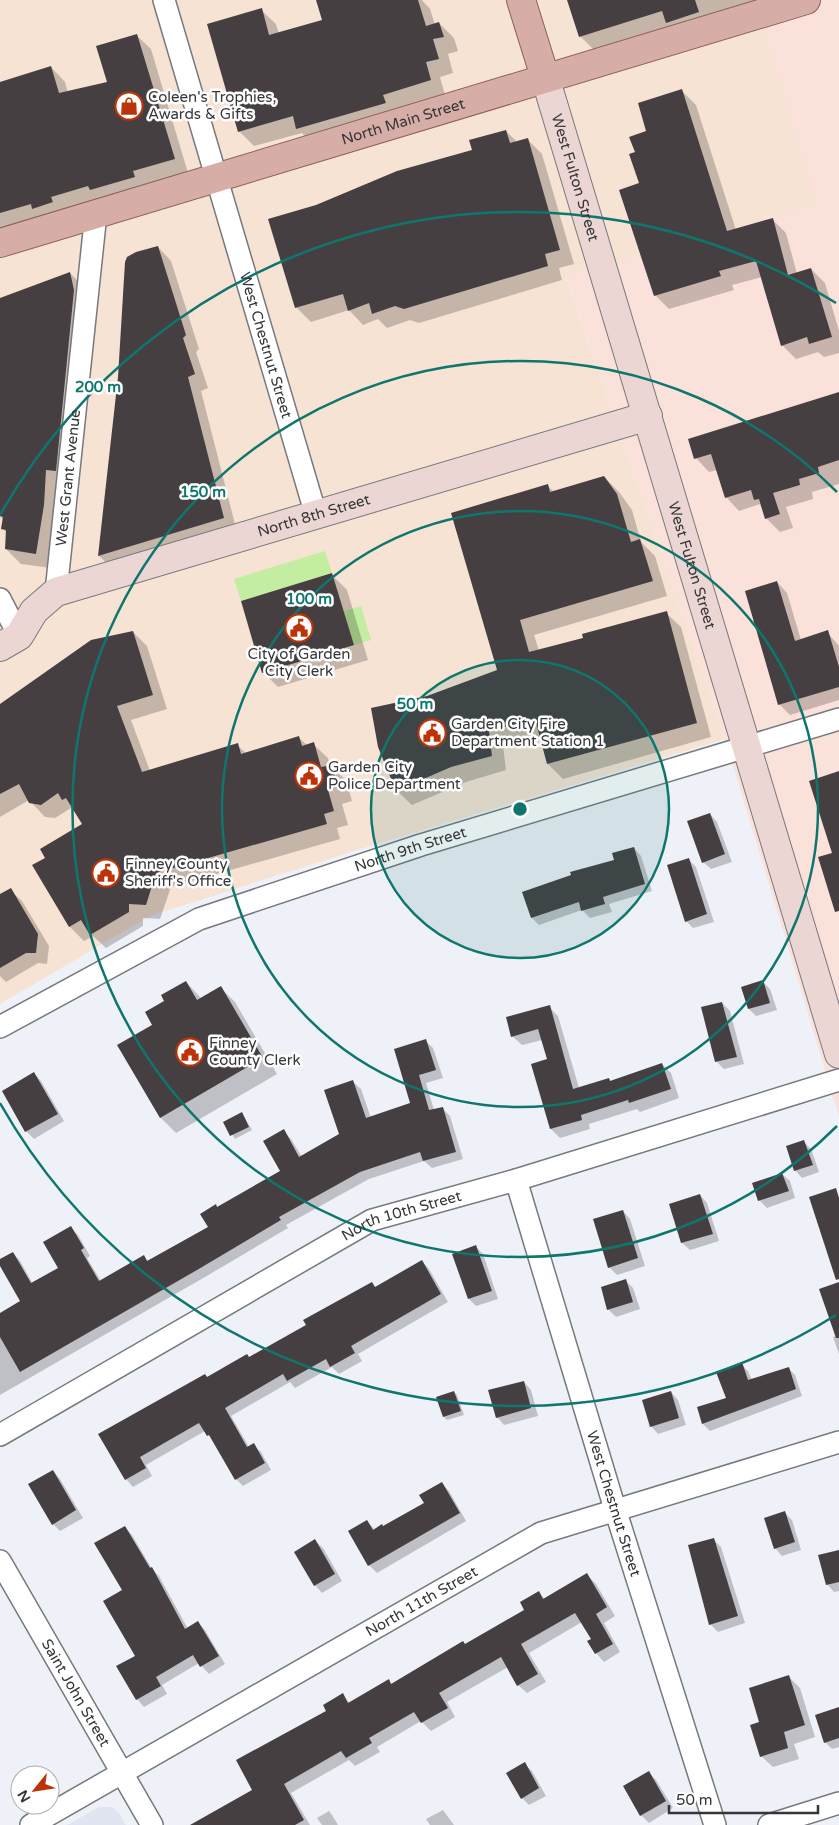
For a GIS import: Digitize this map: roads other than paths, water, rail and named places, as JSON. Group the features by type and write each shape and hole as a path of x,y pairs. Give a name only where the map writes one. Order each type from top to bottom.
{"main road":[{"path":"521,0 545,77"},
{"name":"North Main Street","path":"0,242 806,0"}],"street":[{"name":"West Chestnut Street","path":"164,0 316,515"},
{"name":"West Fulton Street","path":"545,77 839,1054"},
{"name":"West Grant Avenue","path":"56,592 96,214"},
{"name":"North 8th Street","path":"10,642 34,611 56,592 648,416"},
{"path":"0,599 10,642"},
{"name":"North 9th Street","path":"0,1027 200,919 421,845 839,719"},
{"name":"North 10th Street","path":"0,1435 372,1220 516,1180 839,1080"},
{"name":"West Chestnut Street","path":"516,1180 615,1509 715,1825"},
{"name":"North 11th Street","path":"31,1825 540,1533 839,1442"},
{"name":"Saint John Street","path":"0,1561 152,1825"},
{"path":"768,1825 839,1803"}],"place":[{"name":"Coleen's Trophies, Awards & Gifts","path":"129,106"},
{"name":"City of Garden City Clerk","path":"299,628"},
{"name":"Garden City Fire Department Station 1","path":"432,733"},
{"name":"Garden City Police Department","path":"309,776"},
{"name":"Finney County Sheriff's Office","path":"106,873"},
{"name":"Finney County Clerk","path":"190,1052"}]}
